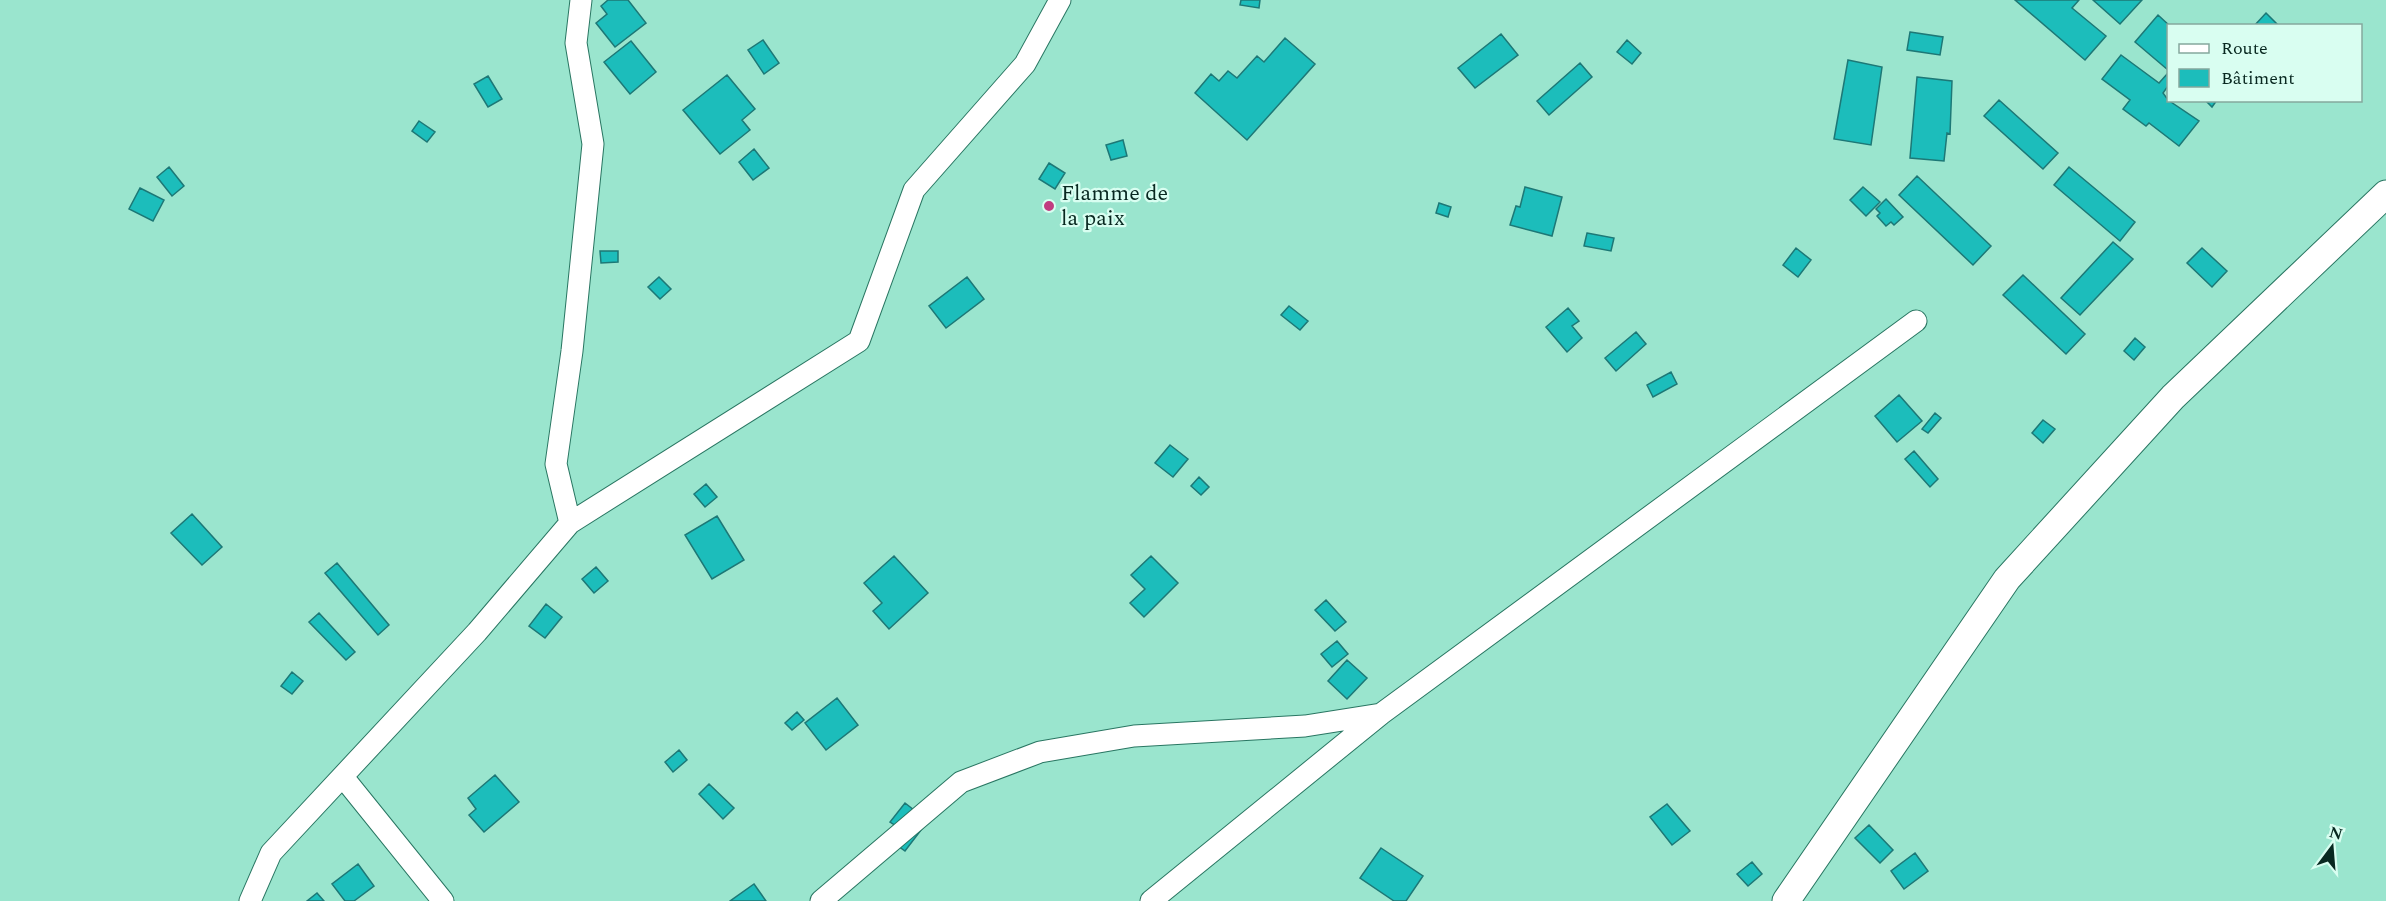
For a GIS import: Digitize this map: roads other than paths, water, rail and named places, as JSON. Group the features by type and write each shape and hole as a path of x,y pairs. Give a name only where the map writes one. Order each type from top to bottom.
{"main road":[{"path":"1786,901 2007,579 2173,397 2386,194"}],"street":[{"path":"570,523 556,465 573,340 593,144 576,43 581,0"},
{"path":"250,901 271,853 477,632 570,523 859,341 914,190 1025,64 1060,0"},
{"path":"1151,901 1381,714 1916,321"},
{"path":"821,901 961,782 1040,752 1134,735 1305,726 1381,714"},
{"path":"343,777 443,901"}],"place":[{"name":"Flamme de la paix","path":"1049,206"}]}
